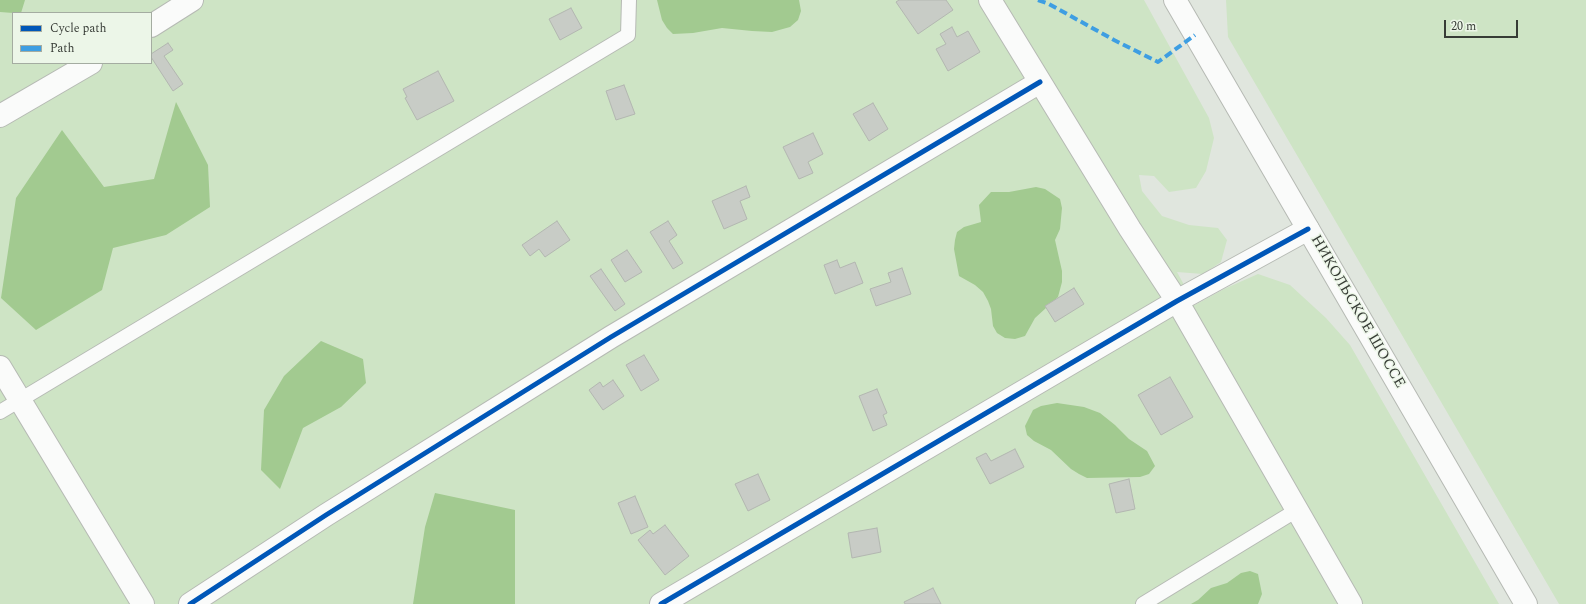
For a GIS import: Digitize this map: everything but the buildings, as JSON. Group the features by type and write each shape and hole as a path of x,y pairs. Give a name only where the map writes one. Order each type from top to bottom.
{"street":[{"path":"152,25 192,0"},
{"path":"990,0 1130,229 1177,301 1351,604"},
{"name":"НИКОЛЬСКОЕ ШОССЕ","path":"1174,0 1526,604"},
{"path":"0,116 89,64"},
{"path":"190,604 326,515 610,337 1040,82"},
{"path":"661,604 1177,301 1308,229"},
{"path":"0,367 143,604"}],"lane":[{"path":"0,412 628,35 629,0"},
{"path":"1143,604 1296,510"}],"shaded area":[{"path":"0,0 1144,0 1209,118 1214,138 1206,171 1196,188 1169,192 1154,176 1139,175 1142,191 1162,216 1189,225 1218,228 1227,240 1221,262 1203,274 1177,272 1195,305 1224,289 1258,274 1290,285 1326,318 1350,345 1499,604 0,604"},
{"path":"0,0 25,0 21,12 0,12"},
{"path":"657,0 799,0 801,11 798,20 790,27 772,32 722,28 693,33 673,34 662,20"},
{"path":"1226,0 1586,0 1586,604 1559,604 1228,37"},
{"path":"176,102 208,165 210,207 166,235 113,248 102,290 36,330 1,298 16,198 62,130 104,187 154,179"},
{"path":"1036,187 1045,189 1060,199 1062,208 1060,229 1055,240 1062,271 1062,282 1058,297 1035,318 1025,336 1015,339 1005,338 997,333 993,326 991,309 983,292 975,285 959,276 954,249 955,240 957,232 964,227 981,222 979,205 991,192 1009,192"},
{"path":"321,341 363,359 366,383 341,407 303,428 280,489 261,470 264,410 284,376"},
{"path":"1057,403 1084,407 1100,413 1129,439 1147,451 1155,466 1149,474 1140,477 1087,478 1071,469 1051,450 1034,441 1027,435 1025,426 1033,410 1041,406"},
{"path":"435,493 515,510 515,604 413,604 425,527"},
{"path":"1250,571 1258,574 1262,594 1258,604 1191,604 1198,600 1211,588 1227,583 1241,573"}],"marked path":[{"path":"1038,0 1049,4 1114,40 1158,62 1195,35"}],"cycle path":[{"path":"190,604 326,515 611,337 1040,82"},
{"path":"661,604 1177,301 1308,229"}]}
